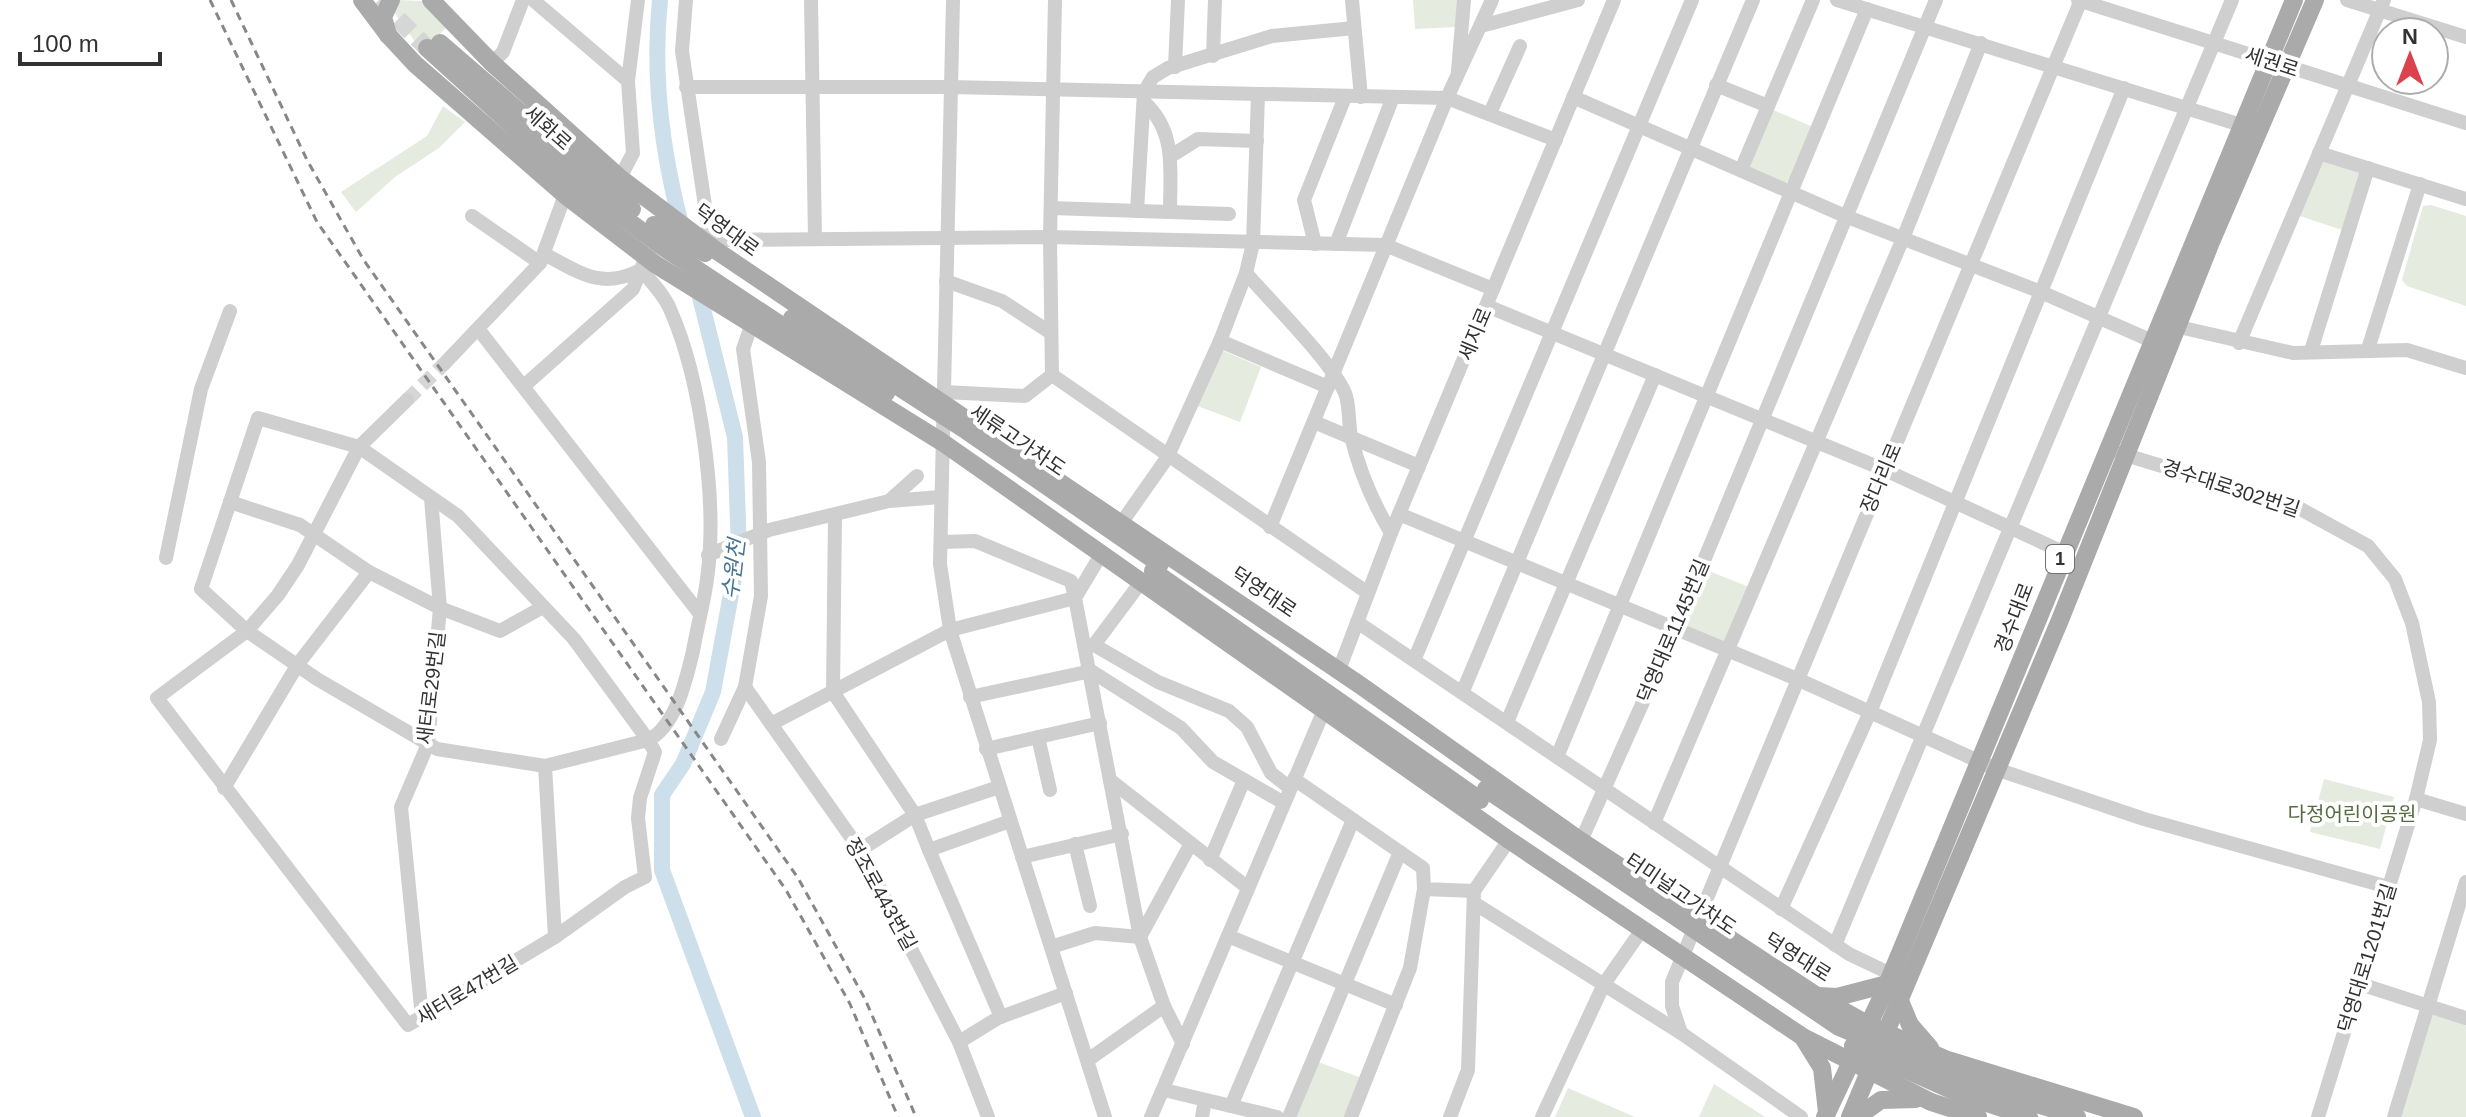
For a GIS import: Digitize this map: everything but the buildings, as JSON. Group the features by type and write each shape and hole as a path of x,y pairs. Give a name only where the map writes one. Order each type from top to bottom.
{"main road":[{"path":"362,0 389,36 565,195 646,263 942,442 1102,553 1151,572 1483,794"},
{"path":"389,36 383,17 391,0"},
{"name":"경수대로","path":"1850,1117 1888,1034 2063,552 2294,0"},
{"name":"경수대로","path":"1826,1115 1988,765 2125,455 2211,242 2315,0"},
{"name":"덕영대로","path":"431,1 492,63 620,178 713,258 847,361"},
{"name":"세화로","path":"433,44 567,175 650,230"},
{"path":"650,230 713,258"},
{"path":"650,230 723,309"},
{"name":"덕영대로","path":"650,230 713,258 737,265 944,397 1581,841 1817,996 1869,1025 1945,1059 2134,1117"},
{"name":"세류고가차도","path":"847,361 1151,572"},
{"path":"1151,572 1324,710 1641,931 1803,1037 1931,1102"},
{"path":"1379,699 1413,745"},
{"path":"1356,732 1413,745"},
{"name":"터미널고가차도","path":"1483,794 1834,1037 1963,1095 2029,1117"},
{"name":"터미널고가차도","path":"1483,794 1839,1027 1967,1081 2077,1117"},
{"path":"1817,996 1837,997 1889,979"},
{"path":"1900,1001 1921,1041 1945,1059"},
{"path":"1803,1037 1822,1068 1826,1115"},
{"path":"1857,1117 1881,1100 1905,1097 1978,1117"}],"street":[{"path":"492,63 503,52 523,0"},
{"path":"533,0 628,81"},
{"path":"620,178 633,153 628,81 638,0"},
{"path":"686,0 682,51 713,258"},
{"path":"811,0 815,239"},
{"path":"953,0 941,497 941,542 950,630 1105,1117"},
{"path":"1052,375 1050,237 1055,0"},
{"path":"1175,67 1178,0"},
{"path":"1213,56 1215,0"},
{"path":"1352,0 1361,97"},
{"path":"1458,81 1464,0"},
{"path":"1270,527 1385,245 1492,0"},
{"path":"1481,26 1576,0"},
{"name":"세지로","path":"1339,670 1391,533 1614,0"},
{"path":"1415,658 1692,0"},
{"path":"1463,691 1753,0"},
{"path":"1741,170 1813,0"},
{"path":"1837,0 2241,125"},
{"name":"덕영대로1145번길","path":"1581,841 1676,628 1936,0"},
{"name":"세권로","path":"2080,0 2466,123"},
{"name":"장다리로","path":"1684,957 1718,867 1973,264 2080,0"},
{"path":"1835,945 2232,0"},
{"path":"2347,0 2382,5 2466,37"},
{"path":"2239,343 2382,5"},
{"path":"1557,757 1867,9"},
{"path":"1137,211 1144,97 1153,77 1272,36 1354,28"},
{"path":"1654,823 1904,236 1981,43"},
{"path":"1490,113 1520,46"},
{"path":"1716,85 1768,106"},
{"path":"686,87 949,87 1144,97 1447,98 1556,140"},
{"path":"1781,909 1870,712 2124,88"},
{"path":"1122,522 1167,458 1220,341 1246,273 1253,243 1258,95"},
{"path":"1144,97 1171,143 1170,212"},
{"path":"1315,244 1304,200 1345,97"},
{"path":"1336,244 1393,97"},
{"path":"1573,97 1845,216 1973,264 2152,341"},
{"path":"1171,156 1198,139 1257,141"},
{"path":"2319,153 2466,199"},
{"path":"2311,351 2368,168"},
{"path":"2368,349 2420,184"},
{"path":"444,364 479,330 542,258 565,195"},
{"path":"1051,208 1229,214"},
{"path":"472,216 542,258 598,280 619,280 646,263"},
{"path":"713,258 723,240 1050,237 1385,245 1493,289"},
{"path":"525,385 633,289 646,263"},
{"path":"646,263 670,307 688,365 705,440 713,554 686,681 661,733 648,740 545,766 437,749 247,631 201,589 258,418 359,447 458,516 574,639 648,740"},
{"path":"1246,273 1331,381 1346,395 1352,438 1373,504 1391,533"},
{"path":"946,281 1002,301 1051,333"},
{"path":"1487,306 1885,470 2063,552"},
{"path":"166,558 201,389 230,311"},
{"path":"721,739 745,687 761,596 757,432 743,349 751,326"},
{"path":"2179,327 2293,353 2407,350 2466,368"},
{"path":"479,330 525,385 700,614"},
{"path":"1220,341 1288,369 1331,381"},
{"path":"944,397 1025,396 1052,375"},
{"path":"1052,375 1167,458 1368,593"},
{"path":"1507,722 1655,375"},
{"path":"247,631 278,595 359,447 407,400"},
{"path":"1314,422 1419,466"},
{"name":"경수대로302번길","path":"2107,450 2297,507 2368,546 2395,579 2412,623 2429,702 2430,740 2416,799"},
{"path":"889,501 917,476"},
{"path":"713,554 758,536 889,501 941,497"},
{"name":"새터로29번길","path":"422,1017 401,807 428,744 440,608 431,498"},
{"path":"230,502 300,525 369,572 440,608 500,631 543,607"},
{"path":"1399,514 1797,679 1988,765 2156,823 2388,887"},
{"path":"835,515 833,692 915,815 1000,1018"},
{"path":"941,542 975,541 1071,581 1091,646 1091,671 1109,779 1140,937 1164,1006 1183,1044"},
{"path":"771,724 950,630 1075,598 1102,553"},
{"path":"224,788 298,664 369,572"},
{"path":"1091,646 1151,572"},
{"path":"1357,622 1415,658 1718,867 1889,979"},
{"name":"새터로47번길","path":"247,631 157,698 408,1025 555,937 625,887 645,877 638,818 640,798 655,752 648,740"},
{"path":"1091,646 1158,682 1229,711 1247,727 1271,773 1353,820 1423,868 1424,889 1410,968 1351,1117"},
{"path":"970,697 1091,671 1181,728 1213,762 1284,803"},
{"name":"정조로443번길","path":"745,687 860,850 959,1042 988,1117"},
{"path":"1151,1117 1324,710"},
{"path":"986,749 1100,723"},
{"path":"1038,737 1050,790"},
{"path":"545,766 555,937"},
{"path":"1109,779 1248,888"},
{"path":"1210,860 1244,780"},
{"path":"860,850 915,815 999,787"},
{"path":"2416,799 2466,814"},
{"name":"덕영대로1201번길","path":"2318,1117 2416,799"},
{"path":"1231,1106 1353,820"},
{"path":"929,850 1010,821"},
{"path":"1022,857 1122,834"},
{"path":"1450,1117 1468,1070 1474,897 1509,840"},
{"path":"1075,844 1090,906"},
{"path":"1140,937 1190,845"},
{"path":"1289,1117 1400,852"},
{"path":"2394,1117 2466,882"},
{"path":"1424,889 1474,897 1681,1033 1801,1117"},
{"path":"1542,1117 1604,984 1641,931"},
{"path":"1051,947 1095,933 1140,937"},
{"path":"1228,936 1396,1005"},
{"path":"1681,1033 1672,1006 1672,982 1684,957"},
{"path":"2360,984 2466,1018"},
{"path":"959,1042 1000,1018 1066,993"},
{"path":"1088,1060 1164,1006"},
{"path":"1164,1090 1277,1117"},
{"path":"1202,1117 1205,1100"}],"green space":[{"path":"397,0 423,1 447,26 423,53 394,12"},
{"path":"1413,0 1458,0 1455,27 1415,29"},
{"path":"443,106 465,122 439,148 395,177 356,212 341,192 427,136"},
{"path":"1771,109 1813,127 1791,179 1784,184 1750,168 1748,163"},
{"path":"2319,159 2365,175 2345,231 2297,215"},
{"path":"2431,205 2466,216 2466,306 2407,286 2402,280 2423,206"},
{"path":"1219,349 1261,367 1240,422 1195,405"},
{"path":"1704,569 1749,587 1727,641 1721,644 1686,630 1683,623"},
{"name":"다정어린이공원","path":"2324,779 2394,797 2380,849 2310,832"},
{"path":"2430,1015 2466,1024 2466,1117 2399,1117"},
{"path":"1318,1062 1362,1078 1346,1117 1296,1117"},
{"path":"1714,1084 1765,1117 1699,1117"},
{"path":"1568,1088 1635,1117 1555,1117"}],"waterway":[{"name":"수원천","path":"660,0 657,58 660,115 682,228"},
{"name":"수원천","path":"697,285 735,437 739,551 713,692 683,764 662,795 662,870 753,1117"}],"tunnel":[{"path":"379,0 427,48"},
{"path":"407,400 444,364"}],"railway":[{"path":"210,0 317,222 786,890 850,1004 898,1117"},
{"path":"231,0 307,160 363,259 798,878 865,999 916,1117"}]}
